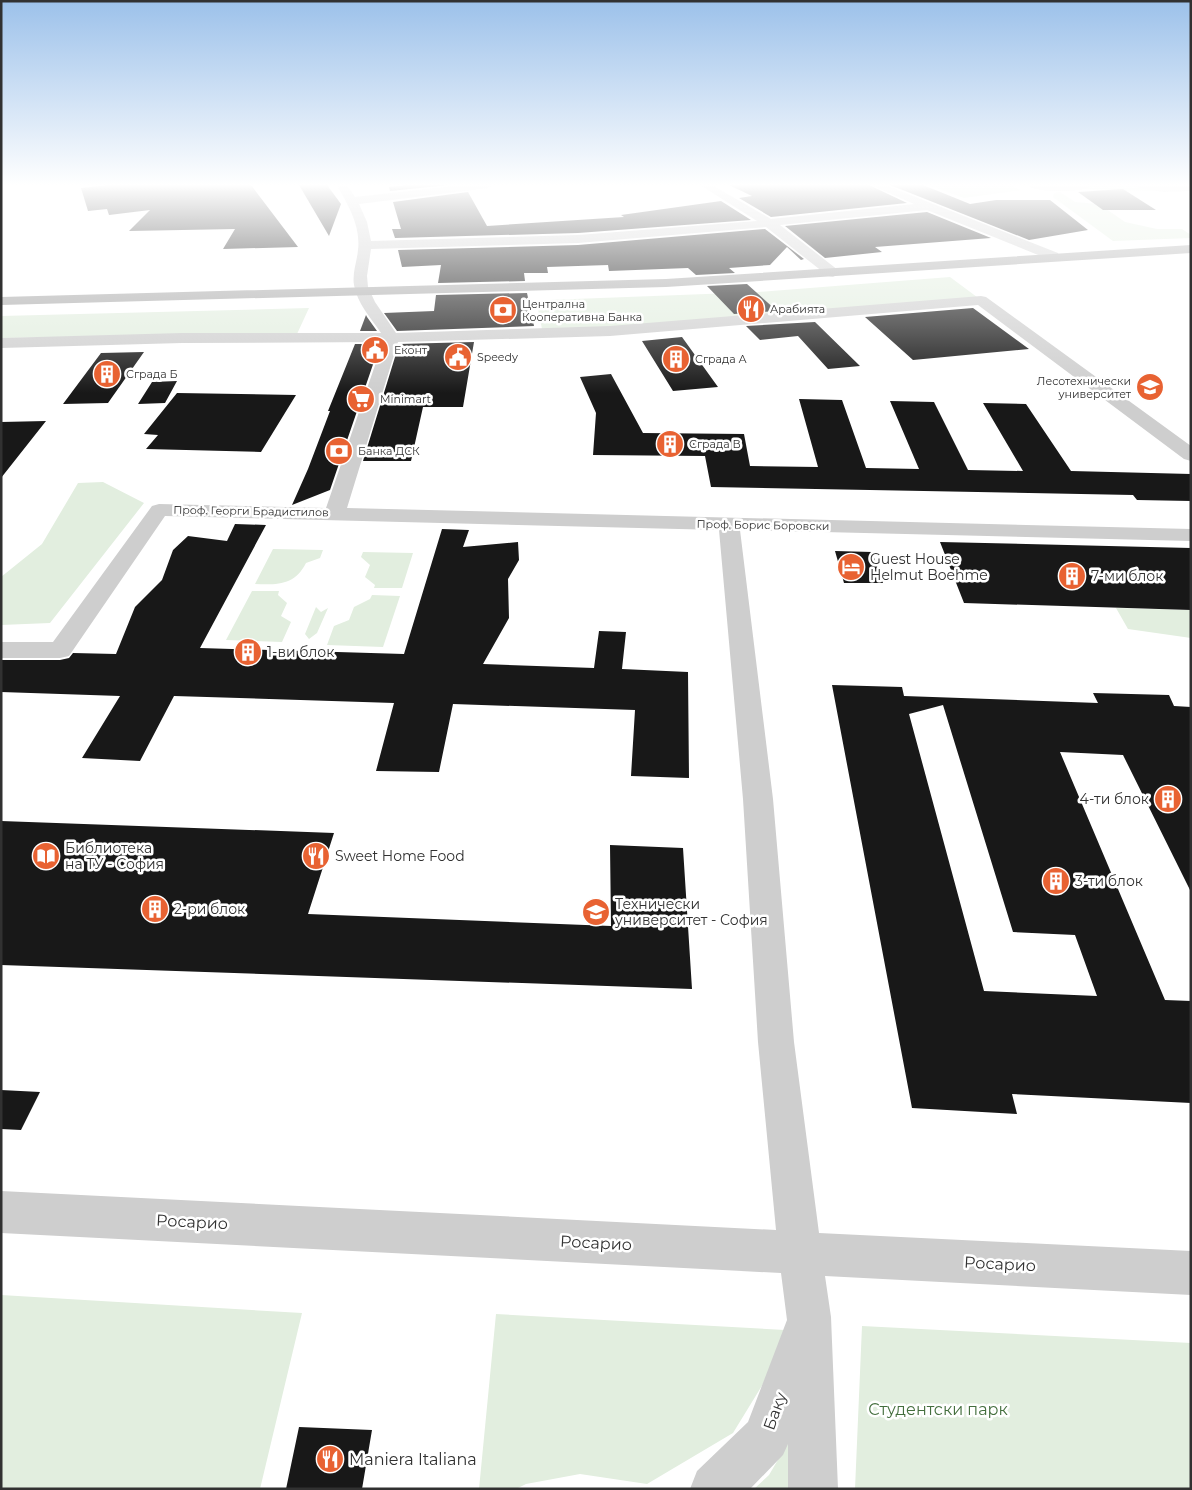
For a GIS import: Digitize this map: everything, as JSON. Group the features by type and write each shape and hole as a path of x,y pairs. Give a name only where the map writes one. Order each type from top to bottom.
{"main road":[{"path":"1,301 666,283 833,273 1059,255"},
{"path":"1053,256 1074,258 1119,255"}],"street":[{"path":"364,255 360,282 368,302 392,338"},
{"path":"812,255 833,273"},
{"path":"1,343 182,338 392,338 610,331 981,300 1191,455"},
{"name":"Проф. Георги Брадистилов","path":"1,650 60,650 159,510 334,513 392,338"},
{"name":"Проф. Борис Боровски","path":"334,513 1191,535"},
{"name":"Баку","path":"729,524 758,799 776,1042 809,1317 813,1489"},
{"name":"Росарио","path":"1,1212 1191,1273"},
{"name":"Баку","path":"715,1489 766,1438 809,1317"}],"green space":[{"path":"950,277 981,300 543,334 537,304 548,300 759,292"},
{"path":"309,308 297,334 1,338 1,316"},
{"path":"103,482 144,503 50,623 1,625 1,577 42,544 78,483"},
{"path":"273,549 323,550 320,558 306,563 297,576 291,580 278,584 255,584"},
{"path":"363,552 413,553 402,588 374,588 375,585 365,577 370,565 361,557"},
{"path":"252,591 279,591 278,595 287,603 281,616 291,622 282,642 226,640"},
{"path":"372,595 400,596 383,647 327,645 334,626 349,620 354,607 370,599"},
{"path":"316,607 321,612 328,608 317,633 309,639 305,634"},
{"path":"1116,608 1191,610 1191,638 1128,629"},
{"path":"1,1295 302,1313 260,1489 1,1489"},
{"path":"496,1314 785,1330 763,1384 733,1433 647,1484 580,1474 526,1484 516,1489 479,1489"},
{"name":"Студентски парк","path":"862,1326 1191,1343 1191,1489 855,1489"},
{"path":"798,1426 803,1489 754,1489 769,1475"}],"building":[{"path":"399,255 780,255 770,265 729,268 735,273 696,275 688,268 609,271 608,265 547,267 548,273 524,273 525,281 438,283 441,265 402,267"},
{"path":"795,255 804,259 801,260"},
{"path":"821,255 858,255 825,258"},
{"path":"747,284 777,311 734,314 707,286"},
{"path":"527,293 534,326 397,331 384,313 434,311 436,295"},
{"path":"973,308 1029,349 913,360 865,317"},
{"path":"366,315 367,317 377,331 360,331"},
{"path":"815,322 860,366 828,369 798,336 760,340 746,326"},
{"path":"682,337 718,387 673,391 642,341"},
{"path":"474,342 463,407 423,407 411,461 363,461 399,344"},
{"path":"355,344 380,344 330,490 292,505 308,469 330,411 328,411"},
{"path":"144,352 108,403 63,404 101,353"},
{"name":"Сграда В","path":"611,374 643,433 744,434 750,466 818,467 799,399 842,400 866,468 919,469 890,401 934,402 968,470 1023,471 983,403 1026,404 1071,471 1191,474 1191,501 1137,500 1133,495 711,487 705,456 593,455 596,413 580,377"},
{"path":"177,381 165,403 138,404 152,382"},
{"path":"177,393 296,395 261,452 146,449 158,435 144,434"},
{"path":"46,421 1,478 1,422"},
{"name":"1-ви блок","path":"235,524 266,525 200,648 404,654 442,529 469,530 463,547 518,542 519,560 508,579 509,618 483,664 594,668 599,631 626,632 622,669 688,672 689,778 631,776 635,710 453,704 439,772 376,771 394,703 174,696 140,761 82,758 120,696 1,692 1,660 60,660 69,658 73,653 116,654 135,607 162,580 173,550 188,536 227,541"},
{"name":"7-ми блок","path":"940,542 1191,548 1191,610 964,603"},
{"path":"835,551 872,552 883,583 844,583"},
{"name":"3-ти блок","path":"832,685 902,687 904,696 1098,703 1093,693 1169,695 1174,706 1191,707 1191,892 1123,755 1060,752 1165,1000 1191,1001 1191,1103 1012,1094 1017,1114 912,1108","holes":["943,705 1013,932 1075,935 1097,996 984,991 909,714"]},
{"name":"2-ри блок","path":"1,821 334,833 308,914 611,926 610,845 683,848 692,989 1,965"},
{"path":"1,1090 40,1092 21,1130 1,1129"},
{"name":"Maniera Italiana","path":"299,1427 372,1430 362,1489 286,1489"}],"place":[{"name":"Арабията","path":"751,309"},
{"name":"Централна Кооперативна Банка","path":"503,310"},
{"name":"Еконт","path":"375,350"},
{"name":"Speedy","path":"458,357"},
{"name":"Сграда А","path":"676,359"},
{"name":"Сграда Б","path":"107,374"},
{"name":"Лесотехнически университет","path":"1150,387"},
{"name":"Minimart","path":"361,399"},
{"name":"Сграда В","path":"670,444"},
{"name":"Банка ДСК","path":"339,451"},
{"name":"Guest House Helmut Boehme","path":"851,567"},
{"name":"7-ми блок","path":"1072,576"},
{"name":"1-ви блок","path":"248,652"},
{"name":"4-ти блок","path":"1168,799"},
{"name":"Библиотека на ТУ - София","path":"46,856"},
{"name":"Sweet Home Food","path":"316,856"},
{"name":"3-ти блок","path":"1056,881"},
{"name":"2-ри блок","path":"155,909"},
{"name":"Технически университет - София","path":"596,912"},
{"name":"Maniera Italiana","path":"330,1459"}]}
